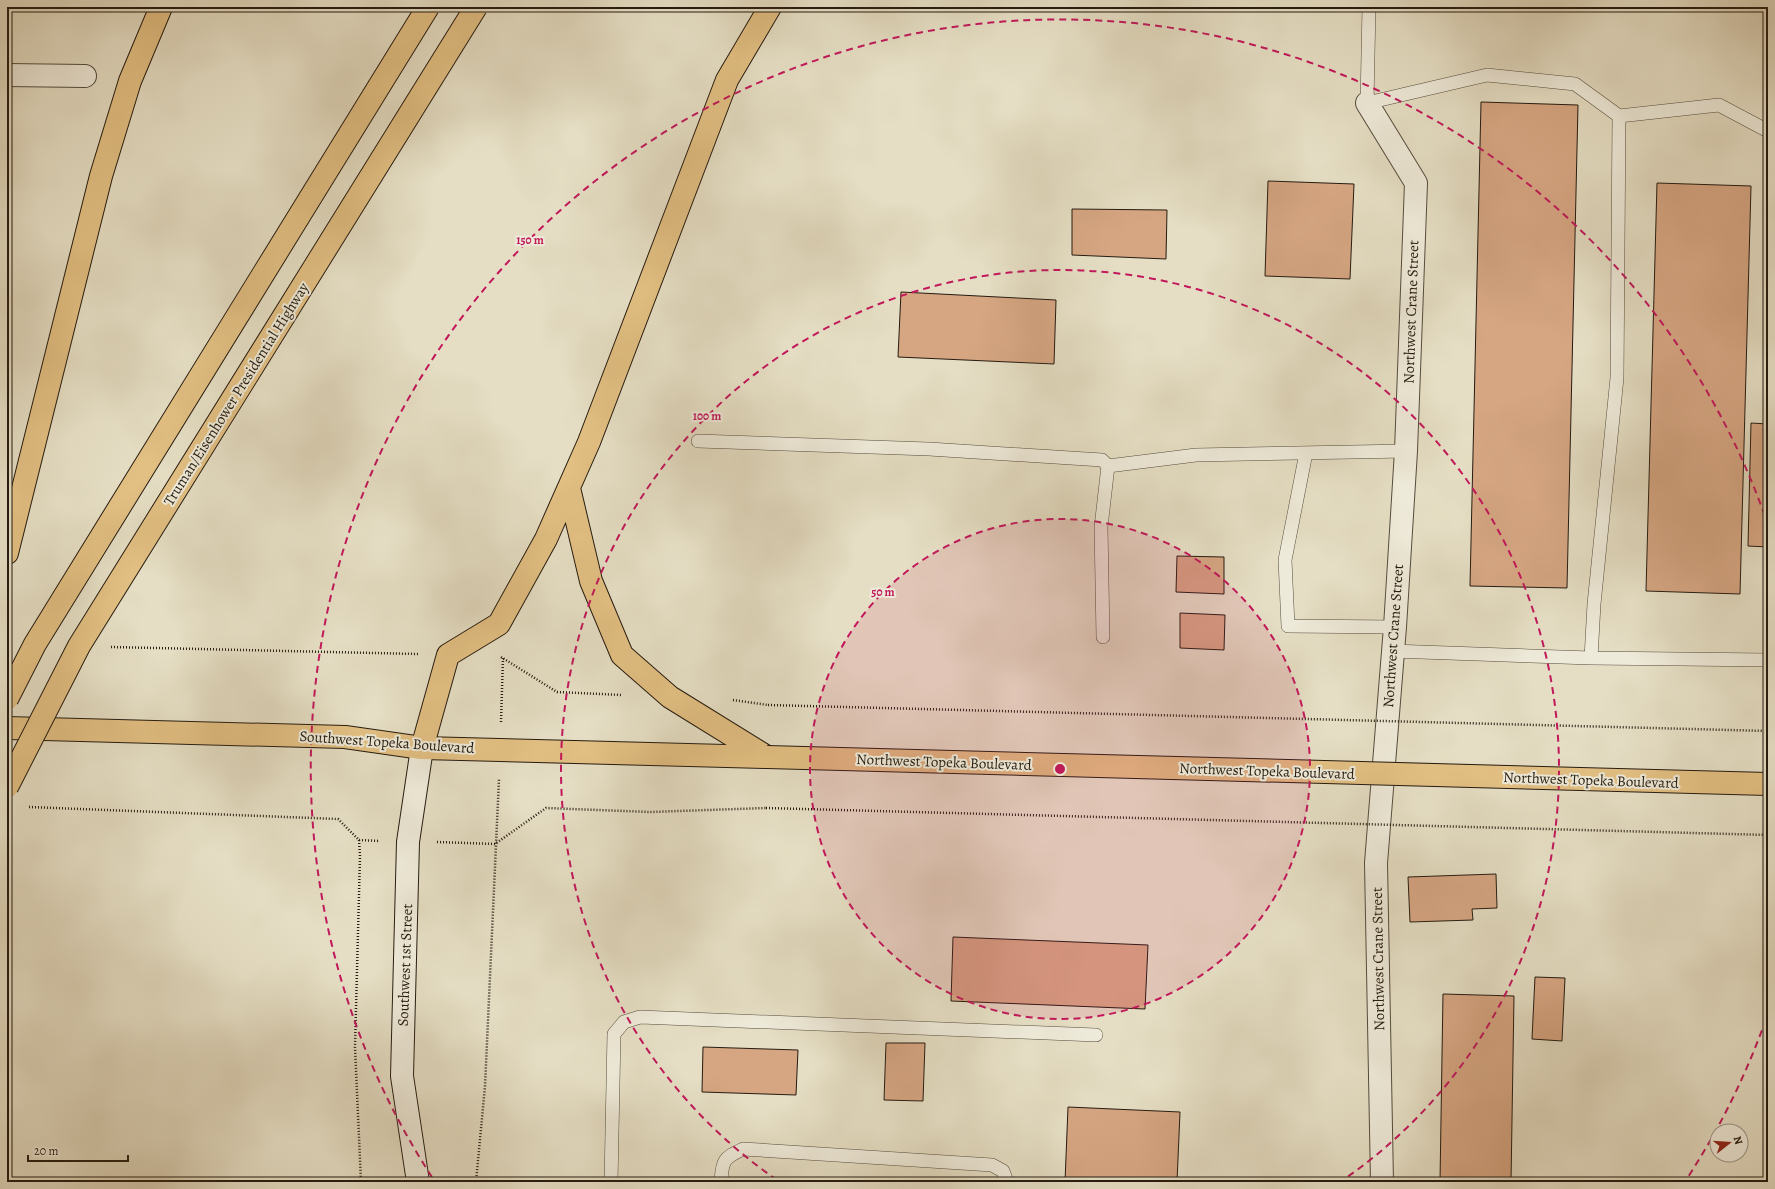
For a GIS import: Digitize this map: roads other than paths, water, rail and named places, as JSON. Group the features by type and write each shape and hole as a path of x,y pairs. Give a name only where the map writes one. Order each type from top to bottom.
{"main road":[{"path":"7,553 101,176 130,81 161,7"},
{"path":"7,699 39,637 428,7"},
{"name":"Truman/Eisenhower Presidential Highway","path":"7,787 79,646 476,7"},
{"path":"422,748 448,655 499,624 546,539 589,442 727,80 770,7"},
{"path":"568,488 591,581 622,655 670,697 767,757"},
{"name":"Southwest Topeka Boulevard","path":"7,728 345,737 422,748 767,757"},
{"name":"Northwest Topeka Boulevard","path":"767,757 1768,784"}],"street":[{"path":"7,75 84,76"},
{"name":"Northwest Crane Street","path":"1367,103 1416,183 1406,451 1395,627 1376,864 1382,1182"},
{"name":"Southwest 1st Street","path":"418,1182 402,1076 408,842 422,748"}],"lane":[{"path":"1369,7 1367,103 1487,75 1575,84 1619,116 1719,105 1768,132"},
{"path":"1591,658 1594,604 1617,378 1619,116"},
{"path":"698,441 929,448 1102,460 1108,466"},
{"path":"1108,466 1196,456 1406,451"},
{"path":"1306,453 1285,560 1288,626 1395,627"},
{"path":"1103,637 1101,527 1108,466"},
{"path":"1392,651 1591,658 1768,660"},
{"path":"610,1182 614,1034 624,1022 629,1020 640,1017 1096,1035"},
{"path":"721,1182 721,1169 728,1156 743,1149 992,1165 1003,1171 1007,1182"}]}
